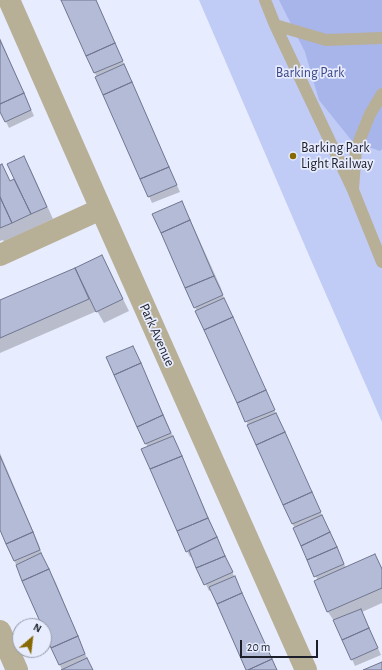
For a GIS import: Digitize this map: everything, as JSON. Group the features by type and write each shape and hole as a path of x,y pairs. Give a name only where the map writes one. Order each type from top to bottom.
{"street":[{"name":"Park Avenue","path":"10,0 101,209 306,670"},
{"path":"0,255 101,209"},
{"path":"0,632 17,670"}],"lane":[{"path":"265,0 353,190 382,262"},
{"path":"275,24 326,40 382,38"},
{"path":"353,190 356,149 370,114 382,94"}],"green space":[{"name":"Barking Park","path":"199,0 382,0 382,422 311,260"}],"shaded area":[{"path":"279,0 382,0 382,149 380,151 352,141 319,100 305,52"}],"building":[{"path":"61,0 96,0 115,43 86,56"},
{"path":"0,40 24,93 0,104"},
{"path":"115,43 123,61 94,73 86,56"},
{"path":"124,64 132,82 103,95 95,77"},
{"path":"132,82 169,167 140,179 103,95"},
{"path":"24,93 31,110 5,122 0,112 0,104"},
{"path":"24,156 47,207 31,214 7,164"},
{"path":"2,164 10,181 14,179 31,214 12,223 0,197 0,165"},
{"path":"169,167 177,185 148,197 140,179"},
{"path":"0,197 12,223 0,228"},
{"path":"182,201 190,220 161,233 152,214"},
{"path":"190,220 214,276 185,288 161,233"},
{"path":"102,255 123,299 96,312 75,268"},
{"path":"75,268 89,299 0,338 0,300"},
{"path":"214,276 223,295 194,308 185,288"},
{"path":"224,298 233,317 204,330 195,311"},
{"path":"233,317 266,390 237,403 204,330"},
{"path":"133,346 141,363 114,375 106,357"},
{"path":"141,363 163,415 137,427 114,375"},
{"path":"266,390 275,410 245,422 237,403"},
{"path":"276,413 285,432 256,445 247,425"},
{"path":"163,415 171,433 145,444 137,427"},
{"path":"285,432 312,492 283,505 256,445"},
{"path":"173,436 182,456 150,469 141,449"},
{"path":"0,456 33,532 6,544 0,530"},
{"path":"182,456 208,518 177,531 150,469"},
{"path":"312,492 321,512 292,524 283,505"},
{"path":"322,515 330,532 301,546 293,528"},
{"path":"208,518 217,537 186,552 177,531"},
{"path":"33,532 40,550 14,561 6,544"},
{"path":"330,532 337,547 307,560 301,546"},
{"path":"217,537 225,556 196,568 189,550"},
{"path":"337,547 344,564 314,577 307,560"},
{"path":"41,553 49,569 22,581 16,565"},
{"path":"375,554 382,569 382,588 327,612 314,581"},
{"path":"225,556 233,572 204,585 196,568"},
{"path":"49,569 78,636 52,648 52,618 38,618 22,581"},
{"path":"235,576 242,593 217,604 209,587"},
{"path":"242,593 272,659 248,670 246,670 217,604"},
{"path":"361,609 369,628 342,640 333,620"},
{"path":"369,628 378,648 351,660 342,640"},
{"path":"78,636 85,654 59,665 52,648"},
{"path":"87,658 93,670 61,670"},
{"path":"272,659 277,670 248,670"},
{"path":"382,662 382,670 363,670"}],"place":[{"name":"Barking Park Light Railway","path":"293,156"}]}
